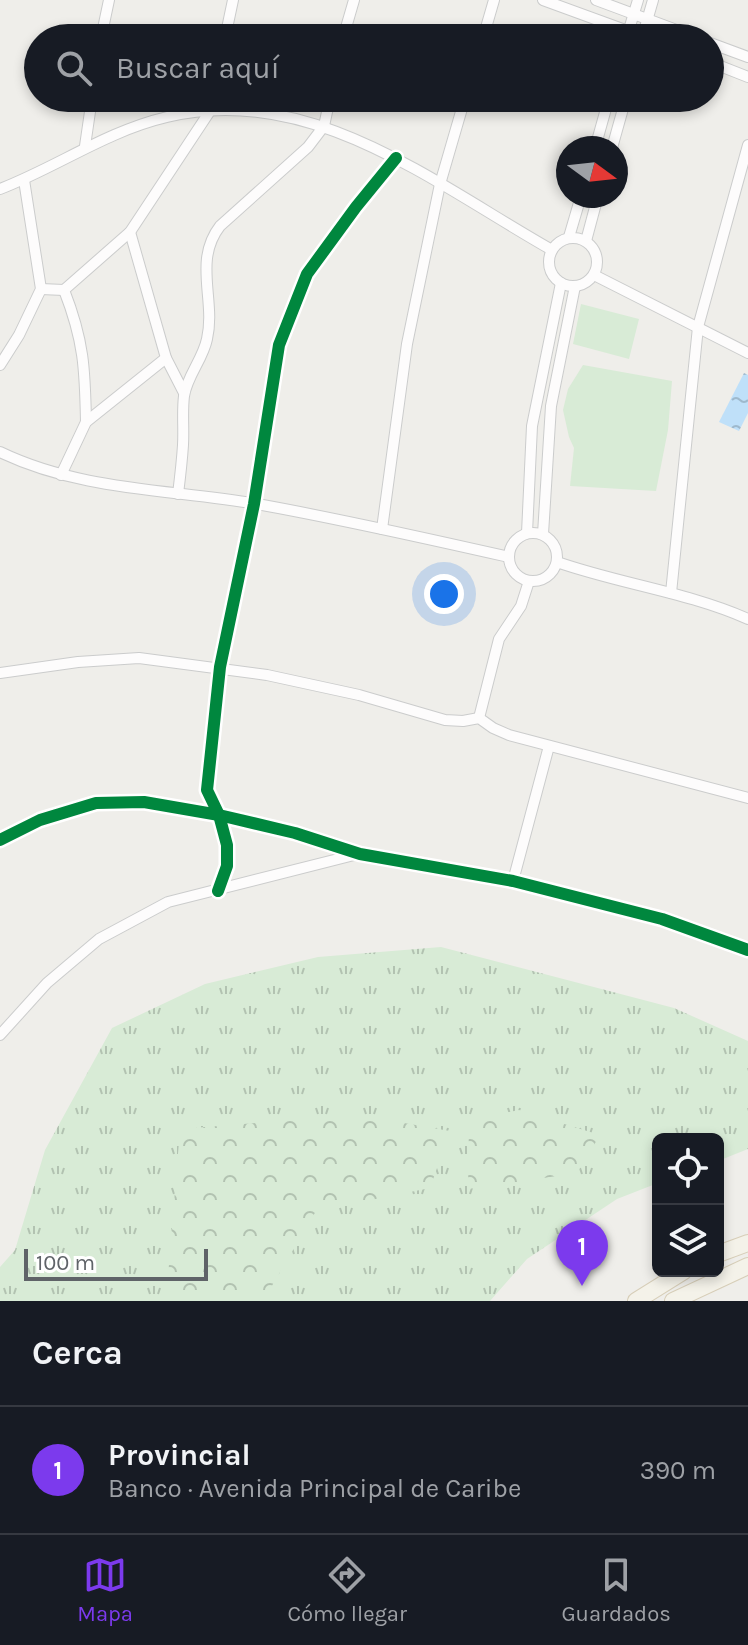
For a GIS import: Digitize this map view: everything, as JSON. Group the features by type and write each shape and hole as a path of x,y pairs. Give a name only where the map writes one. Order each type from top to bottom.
{"main road":[{"path":"724,1252 748,1243"},
{"path":"673,1301 748,1266"},
{"path":"636,1301 674,1277"}],"street":[{"path":"104,24 109,0"},
{"path":"228,24 233,0"},
{"path":"347,24 354,0"},
{"path":"487,24 494,0"},
{"path":"543,0 601,24"},
{"path":"596,0 659,24"},
{"path":"631,24 638,0"},
{"path":"647,24 653,0"},
{"path":"724,48 748,57"},
{"path":"724,68 748,77"},
{"path":"85,146 90,112"},
{"path":"0,189 24,180 85,146 182,112"},
{"path":"41,289 64,290 130,232 207,112"},
{"path":"264,112 324,126 396,158 552,250"},
{"path":"178,494 184,393 202,358 208,338 206,253 211,238 220,226 293,162 324,126 327,112"},
{"path":"382,529 402,374 440,184 461,112"},
{"path":"598,136 605,112"},
{"path":"615,136 622,112"},
{"path":"671,593 698,327 748,145"},
{"path":"218,891 227,866 227,845 219,815 207,790 220,667 254,504 279,345 307,274 396,158"},
{"path":"0,365 19,335 41,289 24,180"},
{"path":"569,237 577,208"},
{"path":"586,241 595,208"},
{"path":"130,232 166,358 184,393"},
{"path":"569,237 586,241 597,256 594,275 586,283 575,286 561,283 550,269 552,250 569,237"},
{"path":"594,275 748,353"},
{"path":"527,533 532,426 561,283"},
{"path":"543,534 548,428 575,286"},
{"path":"64,290 77,323 84,356 86,422"},
{"path":"61,475 86,422 166,358"},
{"path":"0,452 31,467 61,475 254,504 509,557"},
{"path":"527,533 543,534 552,541 557,551 557,562 547,577 529,581 514,572 509,557 511,546 527,533"},
{"path":"557,562 601,578 722,608 748,619"},
{"path":"479,718 499,639 521,606 529,581"},
{"path":"0,673 78,662 139,658 220,667 359,695 445,720 479,718 509,735 748,798"},
{"path":"513,881 549,746"},
{"path":"0,840 40,820 96,803 144,802 295,833 360,854 513,881 662,919 748,950"},
{"path":"0,1035 47,983 99,939 168,902 360,854"}],"green space":[{"path":"581,304 639,319 629,359 573,344"},
{"path":"583,365 672,381 668,430 656,491 570,486 574,448 563,410 568,389"},
{"path":"441,947 674,1008 748,1041 748,1149 724,1159 724,1133 652,1133 652,1185 617,1199 527,1259 490,1301 0,1301 0,1267 15,1250 45,1150 112,1028 205,984 318,957"},
{"path":"519,1110 600,1135 577,1173 468,1189 469,1120"},
{"path":"358,1115 450,1131 430,1188 316,1211 263,1301 166,1301 180,1129"}],"water":[{"path":"744,373 748,375 748,413 739,431 719,422"}],"cycle path":[{"path":"218,891 227,866 227,845 219,815 207,790 220,667 254,504 279,345 307,274 396,158"},
{"path":"0,840 40,820 96,803 144,802 295,833 360,854 513,881 662,919 748,950"}],"place":[{"name":"Provincial","path":"582,1286"}]}
